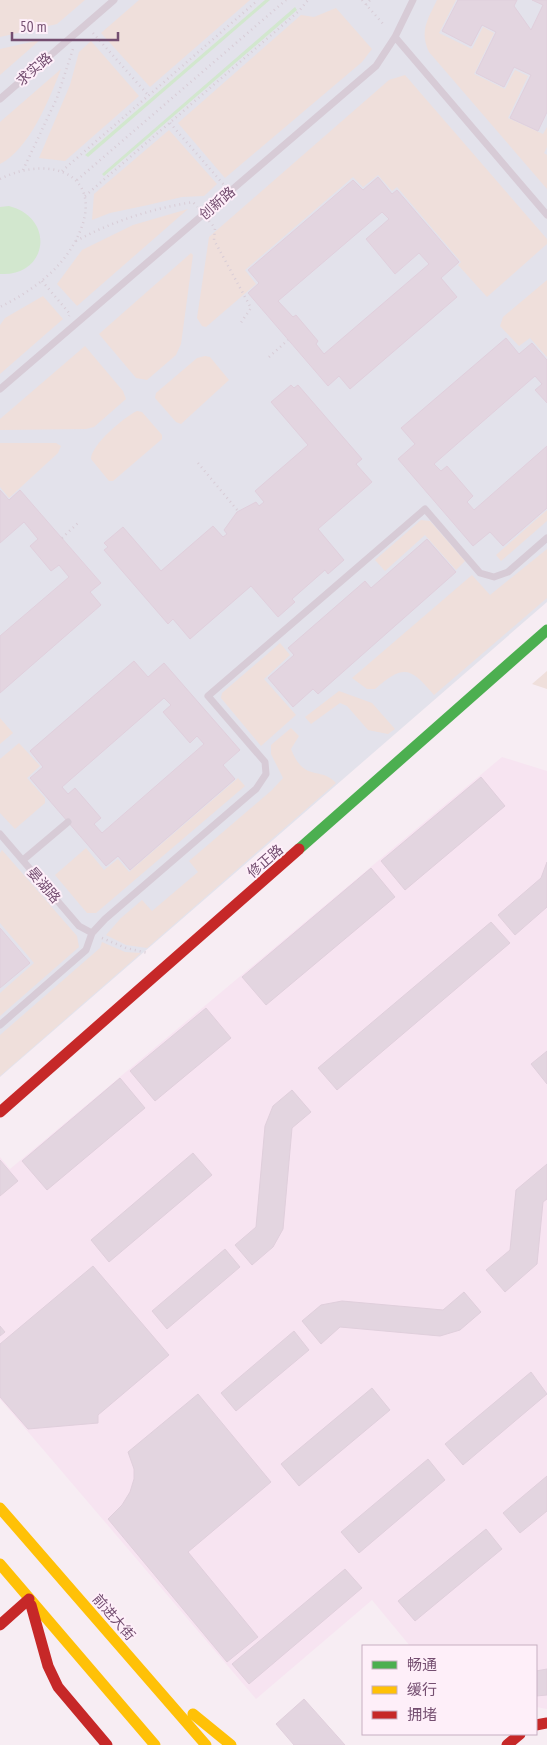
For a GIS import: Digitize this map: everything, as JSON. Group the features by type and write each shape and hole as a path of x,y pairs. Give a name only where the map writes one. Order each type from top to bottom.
{"main road":[{"name":"修正路","path":"0,1112 328,825 547,630"},
{"name":"前进大街","path":"0,1508 206,1745"},
{"path":"0,1564 155,1745"},
{"path":"0,1625 29,1599"},
{"path":"29,1599 48,1666 58,1687 107,1745"},
{"path":"142,1671 231,1745"},
{"path":"507,1745 519,1735"}],"lane":[{"name":"求实路","path":"0,99 114,0"},
{"name":"创新路","path":"0,390 376,66 395,37 413,0"},
{"path":"395,37 547,214"},
{"path":"0,1025 86,950 92,933 105,919 256,789 266,774 265,762 208,696 425,509 480,573 494,577 508,572 547,538"},
{"path":"23,860 68,822"},
{"name":"晏湖路","path":"0,834 79,926 92,933"}],"path":[{"path":"62,171 258,0"},
{"path":"77,180 286,0"},
{"path":"85,196 299,11 308,0"},
{"path":"362,0 385,26"},
{"path":"366,5 370,0"},
{"path":"85,25 148,95"},
{"path":"23,170 57,98 73,50 72,36"},
{"path":"170,123 229,192"},
{"path":"0,179 23,170 39,167 62,171 77,180 85,196 86,212 76,241 65,257 42,281 0,307"},
{"path":"76,241 126,218 193,202"},
{"path":"215,228 214,240 252,308 240,324"},
{"path":"42,281 70,314 66,318"},
{"path":"269,357 288,340"},
{"path":"198,464 238,511"},
{"path":"62,538 78,523"},
{"path":"92,933 126,948 148,953"}],"shaded area":[{"path":"0,0 547,0 547,602 0,1077"},
{"path":"0,0 85,0 57,24 0,37"},
{"path":"139,0 250,0 150,87 101,33"},
{"path":"265,0 270,0 88,157 85,155"},
{"path":"437,0 456,0 439,33 472,49 483,27 494,33 474,74 505,89 515,70 528,76 508,118 543,134 547,127 547,147 544,153 547,155 547,189 429,52 426,45 425,31 428,19"},
{"path":"295,7 297,10 104,176 102,174"},
{"path":"336,8 372,49 362,62 225,178 178,123 301,15 314,17"},
{"path":"40,40 0,75 0,49"},
{"path":"91,41 139,96 65,161 39,158 70,85 79,52"},
{"path":"61,69 45,108 29,135 10,157 0,164 0,122"},
{"path":"405,75 547,239 547,244 487,297 458,265 461,262 397,187 392,191 378,175 363,187 353,177 245,270 256,284 206,327 202,326 197,318 209,237 389,80"},
{"path":"169,130 217,184 204,196 182,197 110,213 92,220 94,194"},
{"path":"9,206 24,212 34,222 39,234 40,246 36,257 28,266 16,272 0,274 0,207"},
{"path":"188,209 77,306 57,284 82,250 133,225"},
{"path":"191,253 193,255 181,344 176,355 147,380 136,378 99,334"},
{"path":"547,280 547,357 530,338 519,346 500,326 503,317"},
{"path":"43,296 63,319 0,374 0,325 5,318"},
{"path":"85,346 123,391 126,399 94,427 86,429 0,430 0,419"},
{"path":"210,357 229,380 181,424 176,422 155,398 156,393 197,358"},
{"path":"137,411 142,412 162,435 162,439 113,481 109,481 91,459 92,453 109,432"},
{"path":"0,443 56,443 61,446 58,453 9,498 0,487"},
{"path":"547,510 547,521 501,561 496,555"},
{"path":"421,520 430,521 465,561 456,570 425,535 385,571 375,560"},
{"path":"547,549 547,598 434,695 419,679 406,672 393,675 375,689 367,689 352,678 472,575 490,595"},
{"path":"280,643 290,655 264,679 296,715 261,746 221,698 222,693"},
{"path":"547,671 547,689 532,684"},
{"path":"339,691 372,703 395,729 388,734 368,730 347,706 340,703 311,724 305,717"},
{"path":"0,718 13,733 0,744"},
{"path":"291,728 299,736 291,749 296,760 307,770 324,775 336,783 147,948 126,945 106,935 121,918 142,900 152,911 198,872 189,861 272,790 283,778 271,754 271,745"},
{"path":"19,743 40,766 27,778 45,798 45,803 15,829 0,813 0,759"},
{"path":"502,757 547,771 547,1709 537,1707 537,1645 409,1645 372,1600 256,1699 0,1399 0,1157 10,1169"},
{"path":"238,778 245,786 96,913 87,913 55,875 86,848 104,870 118,859 129,872"},
{"path":"2,850 77,936 79,947 0,1016 0,993 34,963 0,923 0,853"},
{"path":"102,942 125,952 141,953 0,1076 0,1035 100,948"}],"building":[{"path":"458,0 517,0 514,6 531,30 543,5 532,0 547,0 547,112 538,131 510,118 531,75 514,67 504,87 476,73 496,32 482,25 471,46 442,31"},
{"path":"378,177 392,194 397,190 459,262 441,278 457,297 350,389 339,376 328,386 248,293 259,283 248,270 353,180 363,190","holes":["382,212 389,219 366,239 395,274 419,253 429,264 324,354 316,344 318,341 296,315 293,317 278,301"]},
{"path":"506,338 519,354 532,343 547,360 547,403 535,390 542,384 535,376 434,464 441,471 447,466 473,496 467,502 474,510 547,446 547,508 503,546 490,532 473,546 398,459 415,444 401,428"},
{"path":"291,385 294,388 298,385 362,459 356,464 372,482 318,529 344,560 328,574 325,570 292,599 295,602 278,617 251,586 190,639 173,619 168,624 104,550 108,547 104,543 123,527 161,571 213,526 223,537 227,534 224,530 237,512 256,502 259,506 264,502 255,491 308,445 271,402"},
{"path":"0,490 9,500 20,490 101,583 90,592 101,605 0,693 0,636 69,577 59,565 51,571 30,546 38,539 24,522 0,543"},
{"path":"427,539 456,572 318,694 313,689 293,707 268,678 294,655 288,648 365,581 371,588"},
{"path":"134,661 148,677 164,663 240,750 223,765 235,779 130,870 118,856 106,866 30,778 43,767 30,751","holes":["164,698 171,705 163,712 190,743 197,736 204,744 102,833 94,824 101,818 75,788 68,794 62,787"]},
{"path":"481,777 505,806 405,890 381,861"},
{"path":"547,862 547,907 515,935 498,915 541,878"},
{"path":"371,868 395,897 266,1005 242,977"},
{"path":"491,922 510,943 337,1090 318,1068"},
{"path":"0,928 30,963 0,988"},
{"path":"206,1008 231,1038 155,1101 130,1071"},
{"path":"547,1051 547,1084 531,1064"},
{"path":"120,1078 145,1108 47,1190 22,1161"},
{"path":"292,1090 311,1112 292,1128 283,1229 273,1247 252,1265 235,1245 256,1227 265,1126 273,1106"},
{"path":"193,1153 212,1175 109,1262 91,1240"},
{"path":"0,1160 18,1181 0,1196"},
{"path":"547,1164 547,1199 543,1202 537,1264 505,1292 486,1270 510,1250 516,1190"},
{"path":"225,1249 240,1267 167,1329 152,1311"},
{"path":"93,1266 169,1355 98,1415 98,1423 28,1429 0,1397 0,1344"},
{"path":"464,1292 481,1312 460,1330 440,1336 340,1327 321,1344 302,1321 321,1305 342,1301 443,1310"},
{"path":"0,1326 5,1332 0,1336"},
{"path":"294,1331 309,1350 236,1411 221,1393"},
{"path":"531,1372 547,1394 463,1465 445,1444"},
{"path":"372,1388 390,1410 299,1486 281,1464"},
{"path":"198,1394 271,1482 188,1552 258,1637 227,1662 108,1519 122,1505 130,1492 134,1479 134,1469 128,1452"},
{"path":"428,1459 445,1480 359,1553 341,1532"},
{"path":"547,1476 547,1511 520,1533 503,1513"},
{"path":"486,1529 502,1549 415,1621 398,1601"},
{"path":"345,1569 362,1588 249,1684 232,1664"},
{"path":"547,1669 547,1695 537,1696 537,1671"},
{"path":"304,1699 345,1745 294,1745 276,1724"}],"traffic: fast":[{"path":"299,849 547,630"}],"traffic: slow":[{"path":"0,1508 206,1745"},
{"path":"0,1564 155,1745"},
{"path":"193,1714 231,1745"}],"traffic: jam":[{"path":"0,1112 299,849"},
{"path":"0,1625 29,1599"},
{"path":"31,1605 48,1666 58,1687 107,1745"},
{"path":"537,1725 547,1723"},
{"path":"507,1745 519,1735"}]}
